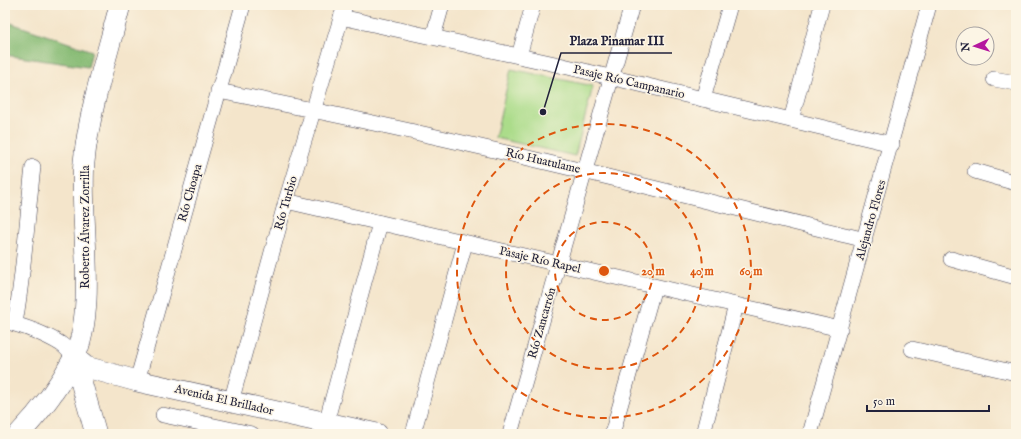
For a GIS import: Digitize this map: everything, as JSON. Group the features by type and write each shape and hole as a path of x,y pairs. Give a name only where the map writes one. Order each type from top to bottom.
{"main road":[{"name":"Roberto Álvarez Zorrilla","path":"19,434 47,400 74,357 80,337 85,298 83,190 86,142 120,5"},
{"name":"Avenida El Brillador","path":"74,357 86,366 136,381 377,434"},
{"path":"74,357 96,434"}],"street":[{"name":"Río Choapa","path":"136,381 243,5"},
{"path":"433,37 442,5"},
{"path":"519,56 533,5"},
{"name":"Río Zancarrón","path":"510,434 632,5"},
{"path":"703,99 730,5"},
{"path":"791,120 822,5"},
{"name":"Alejandro Flores","path":"810,434 892,144 929,5"},
{"name":"Pasaje Río Campanario","path":"343,11 433,37 892,144"},
{"name":"Río Turbio","path":"231,402 286,202 315,110 343,11"},
{"path":"994,79 1016,83"},
{"name":"Río Huatulame","path":"218,91 315,110 585,171 865,240"},
{"path":"33,167 25,228 26,250 10,322 62,344 74,357"},
{"path":"975,171 1016,183"},
{"name":"Pasaje Río Rapel","path":"286,202 840,329"},
{"path":"326,423 380,223"},
{"path":"413,434 465,243"},
{"path":"951,259 1016,277"},
{"path":"612,434 654,287"},
{"path":"703,434 736,305"},
{"path":"912,348 1016,373"},
{"path":"163,415 252,434"}],"green space":[{"path":"5,21 92,51 88,67 5,55"},
{"path":"511,69 593,86 575,156 495,138"}],"place":[{"name":"Plaza Pinamar III","path":"543,112"}]}
